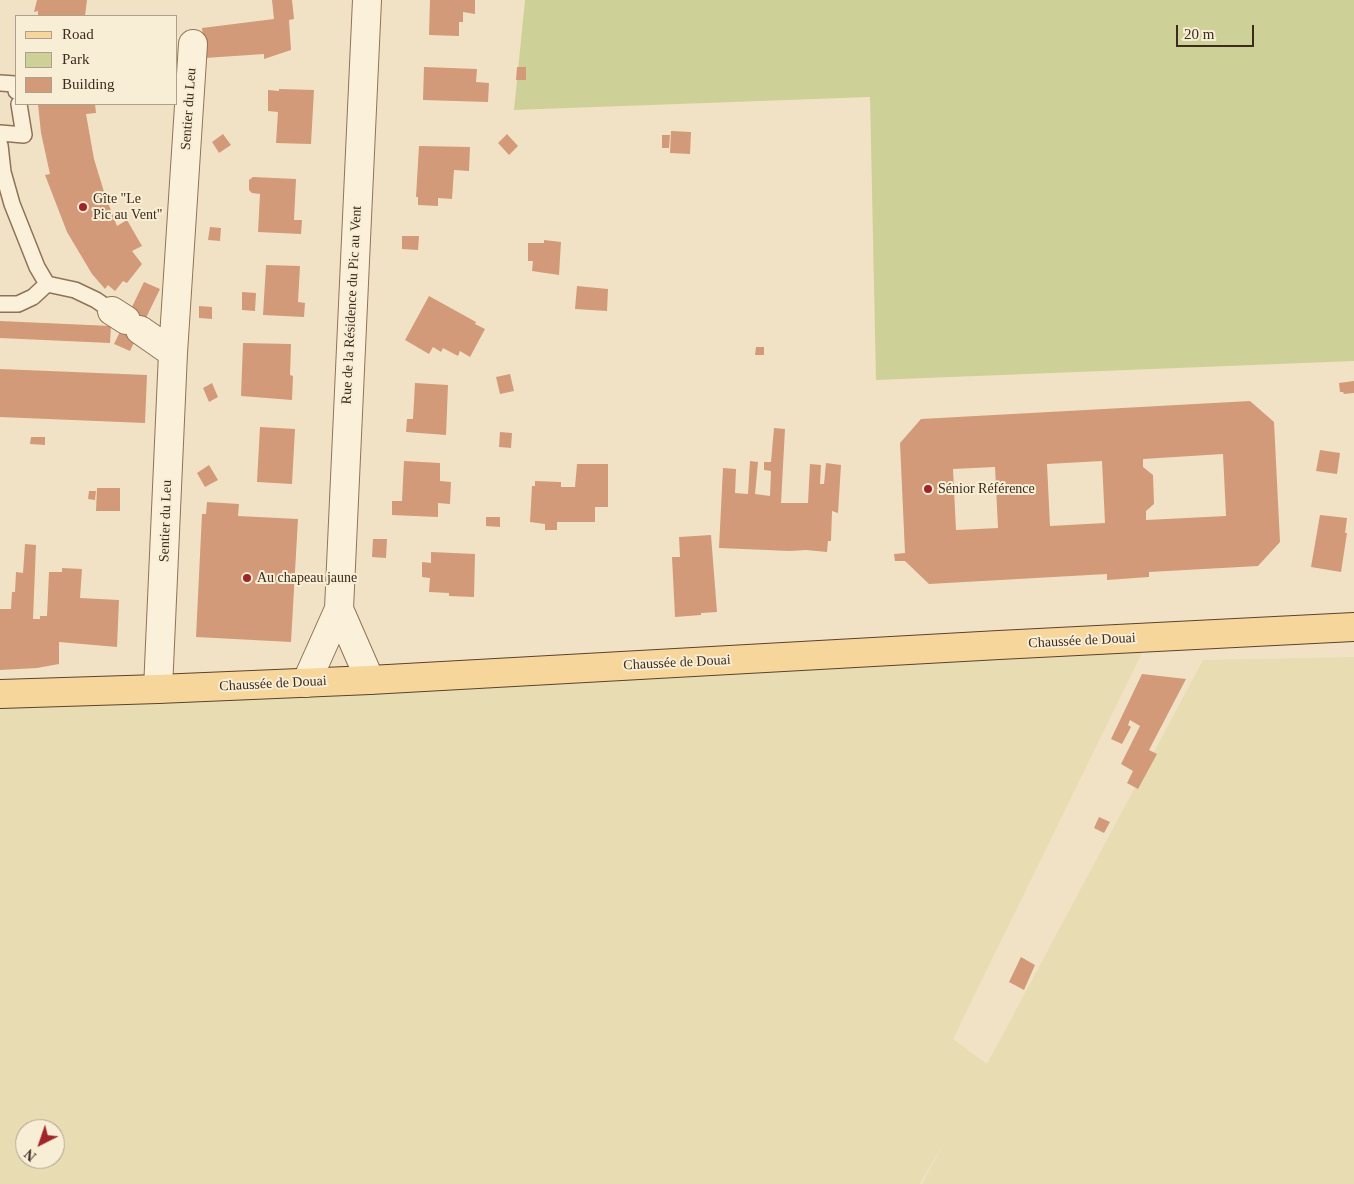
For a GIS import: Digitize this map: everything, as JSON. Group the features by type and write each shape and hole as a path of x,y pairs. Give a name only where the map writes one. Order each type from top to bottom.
{"main road":[{"name":"Chaussée de Douai","path":"0,694 370,680 1354,627"}],"street":[{"name":"Rue de la Résidence du Pic au Vent","path":"306,683 339,609 367,0"},
{"name":"Sentier du Leu","path":"158,689 173,354 193,44"},
{"path":"126,321 173,354"},
{"name":"Rue de la Résidence du Pic au Vent","path":"339,609 370,680"}],"lane":[{"path":"0,83 15,84"},
{"path":"0,133 24,135 18,105"},
{"path":"0,145 3,172 12,204 37,268 47,284 75,290 96,300 126,321"},
{"path":"0,304 18,304 33,296 47,284"}],"shaded area":[{"path":"1143,651 953,1039 987,1064 1203,660 1354,657 1354,1184 922,1184 945,1141 920,1184 0,1184 0,693"}],"green space":[{"path":"525,0 1354,0 1354,361 876,380 870,97 514,110"}],"building":[{"path":"37,0 87,0 85,15 38,15 38,11 34,12"},
{"path":"272,0 292,0 294,19 289,20 291,50 264,59 264,54 205,58 202,28 274,19"},
{"path":"430,0 475,0 475,14 463,12 463,22 459,22 459,36 429,35"},
{"path":"424,67 477,69 476,82 489,83 488,102 423,100"},
{"path":"517,67 526,67 526,80 516,80"},
{"path":"279,89 314,90 311,144 276,143 278,112 268,111 268,90 279,91"},
{"name":"Gîte \"Le Pic au Vent\"","path":"38,105 95,105 96,113 86,114 94,159 105,195 117,226 127,220 142,246 132,251 142,264 127,283 123,281 115,291 108,285 105,289 92,274 67,232 45,175 50,174 41,133"},
{"path":"671,131 691,132 690,154 670,153"},
{"path":"223,134 231,145 219,153 212,142"},
{"path":"507,134 518,146 509,155 498,143"},
{"path":"662,135 670,135 669,148 662,148"},
{"path":"419,146 470,147 469,171 454,170 452,199 438,198 438,206 418,205 418,197 416,197"},
{"path":"253,177 296,179 294,220 302,220 301,234 258,232 260,194 252,193 249,190 249,180"},
{"path":"210,227 221,228 220,241 208,240"},
{"path":"402,236 419,236 418,250 402,249"},
{"path":"544,240 561,242 559,275 532,271 533,261 528,261 528,243 544,243"},
{"path":"266,265 300,266 298,302 305,303 304,317 263,315"},
{"path":"144,282 160,289 130,351 114,344"},
{"path":"577,286 608,289 607,311 575,309"},
{"path":"242,292 256,293 255,311 242,310"},
{"path":"429,296 485,329 470,357 460,351 458,356 443,348 441,352 433,347 429,354 405,340"},
{"path":"199,306 212,307 212,319 199,318"},
{"path":"0,321 111,326 110,343 0,338"},
{"path":"243,343 291,344 290,375 293,376 292,400 241,396"},
{"path":"756,347 764,347 764,355 755,355"},
{"path":"0,369 147,375 145,423 0,417"},
{"path":"510,374 514,391 500,394 496,377"},
{"path":"1354,381 1354,393 1344,394 1340,392 1339,383"},
{"path":"212,383 218,397 209,402 203,388"},
{"path":"415,383 448,385 446,435 406,432 407,419 413,419"},
{"name":"Sénior Référence","path":"1250,401 1274,422 1280,542 1258,566 1149,572 1149,577 1107,580 1107,574 929,584 905,561 895,561 894,554 905,553 900,443 921,419","holes":["1223,454 1226,516 1146,520 1146,511 1154,504 1153,475 1143,467 1143,459","1102,461 1105,523 1050,526 1047,464","995,467 998,528 956,530 953,469"]},
{"path":"260,427 295,429 292,484 257,482"},
{"path":"774,428 785,429 781,503 808,503 810,464 821,465 820,484 824,484 826,463 841,465 838,513 832,511 831,541 828,541 827,552 719,548 723,468 736,469 735,493 748,494 750,461 758,462 755,494 770,496 771,471 764,470 764,462 771,462"},
{"path":"500,432 512,433 511,448 499,447"},
{"path":"31,437 45,437 45,445 30,444"},
{"path":"1320,450 1340,453 1337,474 1316,471"},
{"path":"404,461 440,463 440,481 451,482 450,504 438,503 438,517 392,515 392,501 402,501"},
{"path":"577,464 608,464 608,507 595,507 595,522 557,522 557,530 545,530 545,524 530,522 532,486 535,486 535,481 561,482 561,487 575,487"},
{"path":"209,465 218,480 205,487 197,473"},
{"path":"97,488 120,488 120,511 96,511"},
{"path":"89,491 96,491 95,500 88,499"},
{"name":"Au chapeau jaune","path":"207,502 239,504 238,516 298,519 291,642 196,637 202,514 206,514"},
{"path":"1320,515 1347,518 1345,533 1347,533 1341,572 1311,567"},
{"path":"486,517 500,517 500,527 486,526"},
{"path":"711,535 717,612 675,617 672,557 680,557 679,537"},
{"path":"373,539 387,539 386,558 372,557"},
{"path":"25,544 36,545 33,619 47,616 49,572 62,572 62,568 82,569 80,598 119,600 117,647 59,642 59,664 37,668 0,670 0,609 11,609 12,592 15,592 16,572 23,573"},
{"path":"431,552 475,554 474,597 449,596 449,593 429,592 430,578 422,577 422,562 431,563"},
{"path":"1142,674 1186,679 1149,750 1157,754 1138,789 1127,783 1133,771 1121,764 1140,726 1130,720 1128,725 1131,727 1122,744 1111,739"},
{"path":"1099,817 1110,822 1104,833 1094,828"},
{"path":"1021,957 1035,965 1024,990 1009,982"}],"place":[{"name":"Gîte \"Le Pic au Vent\"","path":"83,207"},
{"name":"Sénior Référence","path":"928,489"},
{"name":"Au chapeau jaune","path":"247,578"}]}
